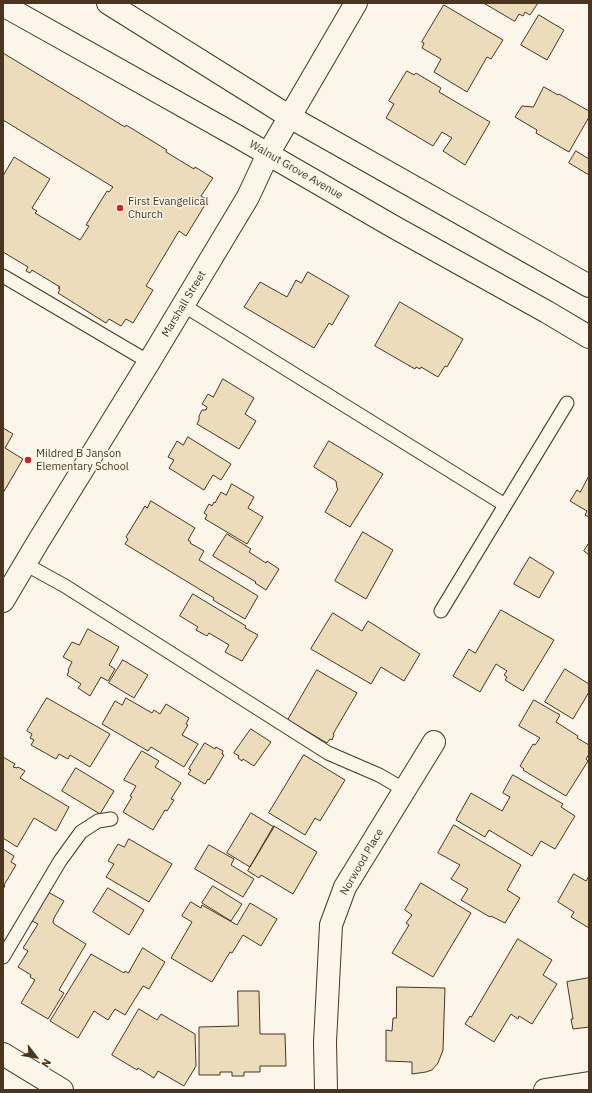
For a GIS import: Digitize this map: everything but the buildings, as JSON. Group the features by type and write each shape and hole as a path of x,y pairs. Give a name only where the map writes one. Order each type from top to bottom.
{"main road":[{"path":"108,3 290,117 589,286"},
{"name":"Marshall Street","path":"3,601 248,197 268,154 356,3"},
{"name":"Walnut Grove Avenue","path":"3,5 589,337"},
{"name":"Norwood Place","path":"326,1090 325,1042 331,925 345,887 434,742"},
{"path":"3,1054 62,1090"},
{"path":"545,1090 589,1083"}],"lane":[{"path":"3,276 149,362"},
{"path":"183,305 505,505"},
{"path":"442,611 567,403"},
{"path":"25,564 65,586 328,753 379,775 405,790"},
{"path":"3,957 60,861 81,832 98,821 111,819"}],"place":[{"name":"First Evangelical Church","path":"120,208"},
{"name":"Mildred B Janson Elementary School","path":"28,460"}]}
